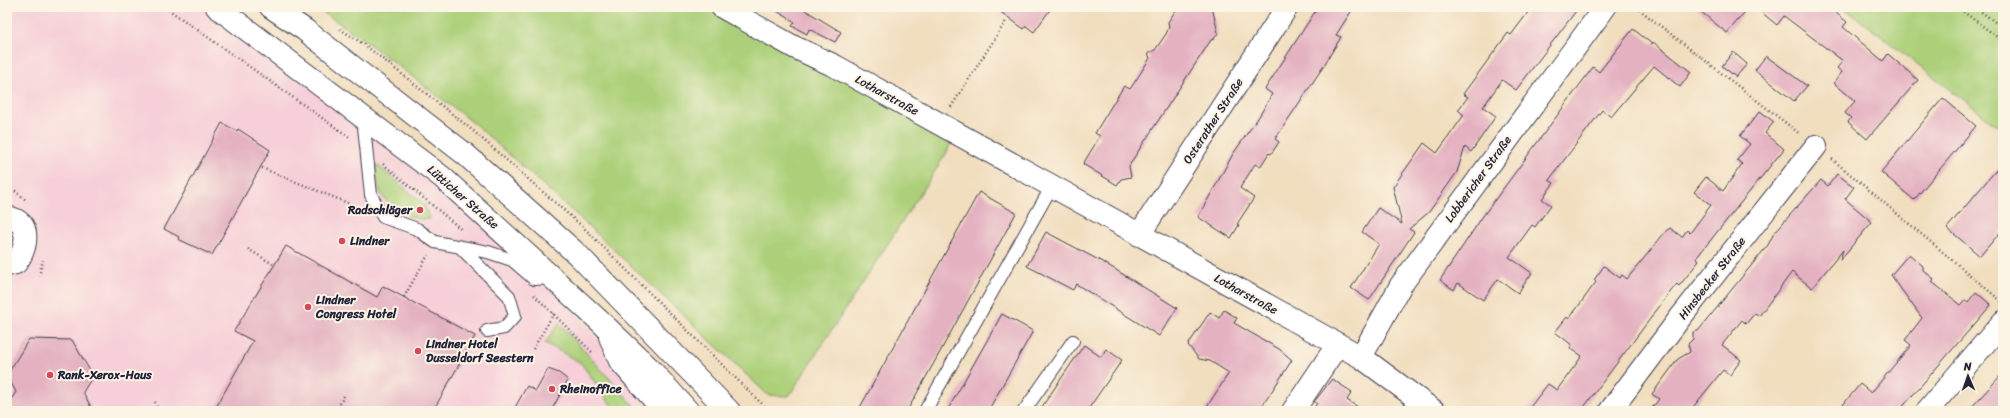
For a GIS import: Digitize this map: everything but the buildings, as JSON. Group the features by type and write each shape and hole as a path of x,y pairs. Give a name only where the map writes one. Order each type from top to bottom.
{"street":[{"name":"Lütticher Straße","path":"217,7 442,177 604,325 649,368 688,411"},
{"path":"271,7 305,30 465,154 578,255 729,411"},
{"name":"Lotharstraße","path":"722,7 794,46 835,66 1361,357 1434,411"},
{"name":"Osterather Straße","path":"1139,234 1287,7"},
{"name":"Lobbericher Straße","path":"1361,357 1401,285 1605,7"},
{"name":"Hinsbecker Straße","path":"1610,411 1680,318 1816,146"},
{"path":"7,217 18,221 24,228 26,242 23,253 16,263 7,265"},
{"path":"1926,411 2003,322"},
{"path":"604,325 620,361 664,411"},
{"path":"1293,411 1338,344"}],"lane":[{"path":"363,116 371,195 383,217 417,229 435,242 488,252 512,260 534,279 554,278"},
{"path":"925,411 1052,186"},
{"path":"460,247 509,296 515,316 504,328 487,331"},
{"path":"1024,411 1073,340"}],"path":[{"path":"165,7 367,150 463,232"},
{"path":"1957,7 2003,40"},
{"path":"1974,7 2003,28"},
{"path":"940,125 1006,21"},
{"path":"262,168 356,206"},
{"path":"7,190 15,191"},
{"path":"404,297 435,242"},
{"path":"248,249 273,264"},
{"path":"532,292 597,357"},
{"path":"533,349 554,313"},
{"path":"336,411 345,394"},
{"path":"155,402 158,411"}],"shaded area":[{"path":"7,7 206,7 358,121 546,279 661,411 7,411"}],"green space":[{"path":"315,7 716,7 955,134 946,154 789,396 768,395 582,220 476,125 364,40"},
{"path":"1843,7 2003,7 2003,130"},
{"path":"376,164 425,205 429,219 418,219 412,217 394,208 388,203 379,187"},
{"path":"559,323 639,411 615,411 581,363 545,343"}],"place":[{"name":"Radschläger","path":"420,210"},
{"name":"Lindner","path":"342,241"},
{"name":"Lindner Congress Hotel","path":"308,307"},
{"name":"Lindner Hotel Dusseldorf Seestern","path":"418,351"},
{"name":"Rank-Xerox-Haus","path":"50,375"},
{"name":"Rheinoffice","path":"552,389"}]}
